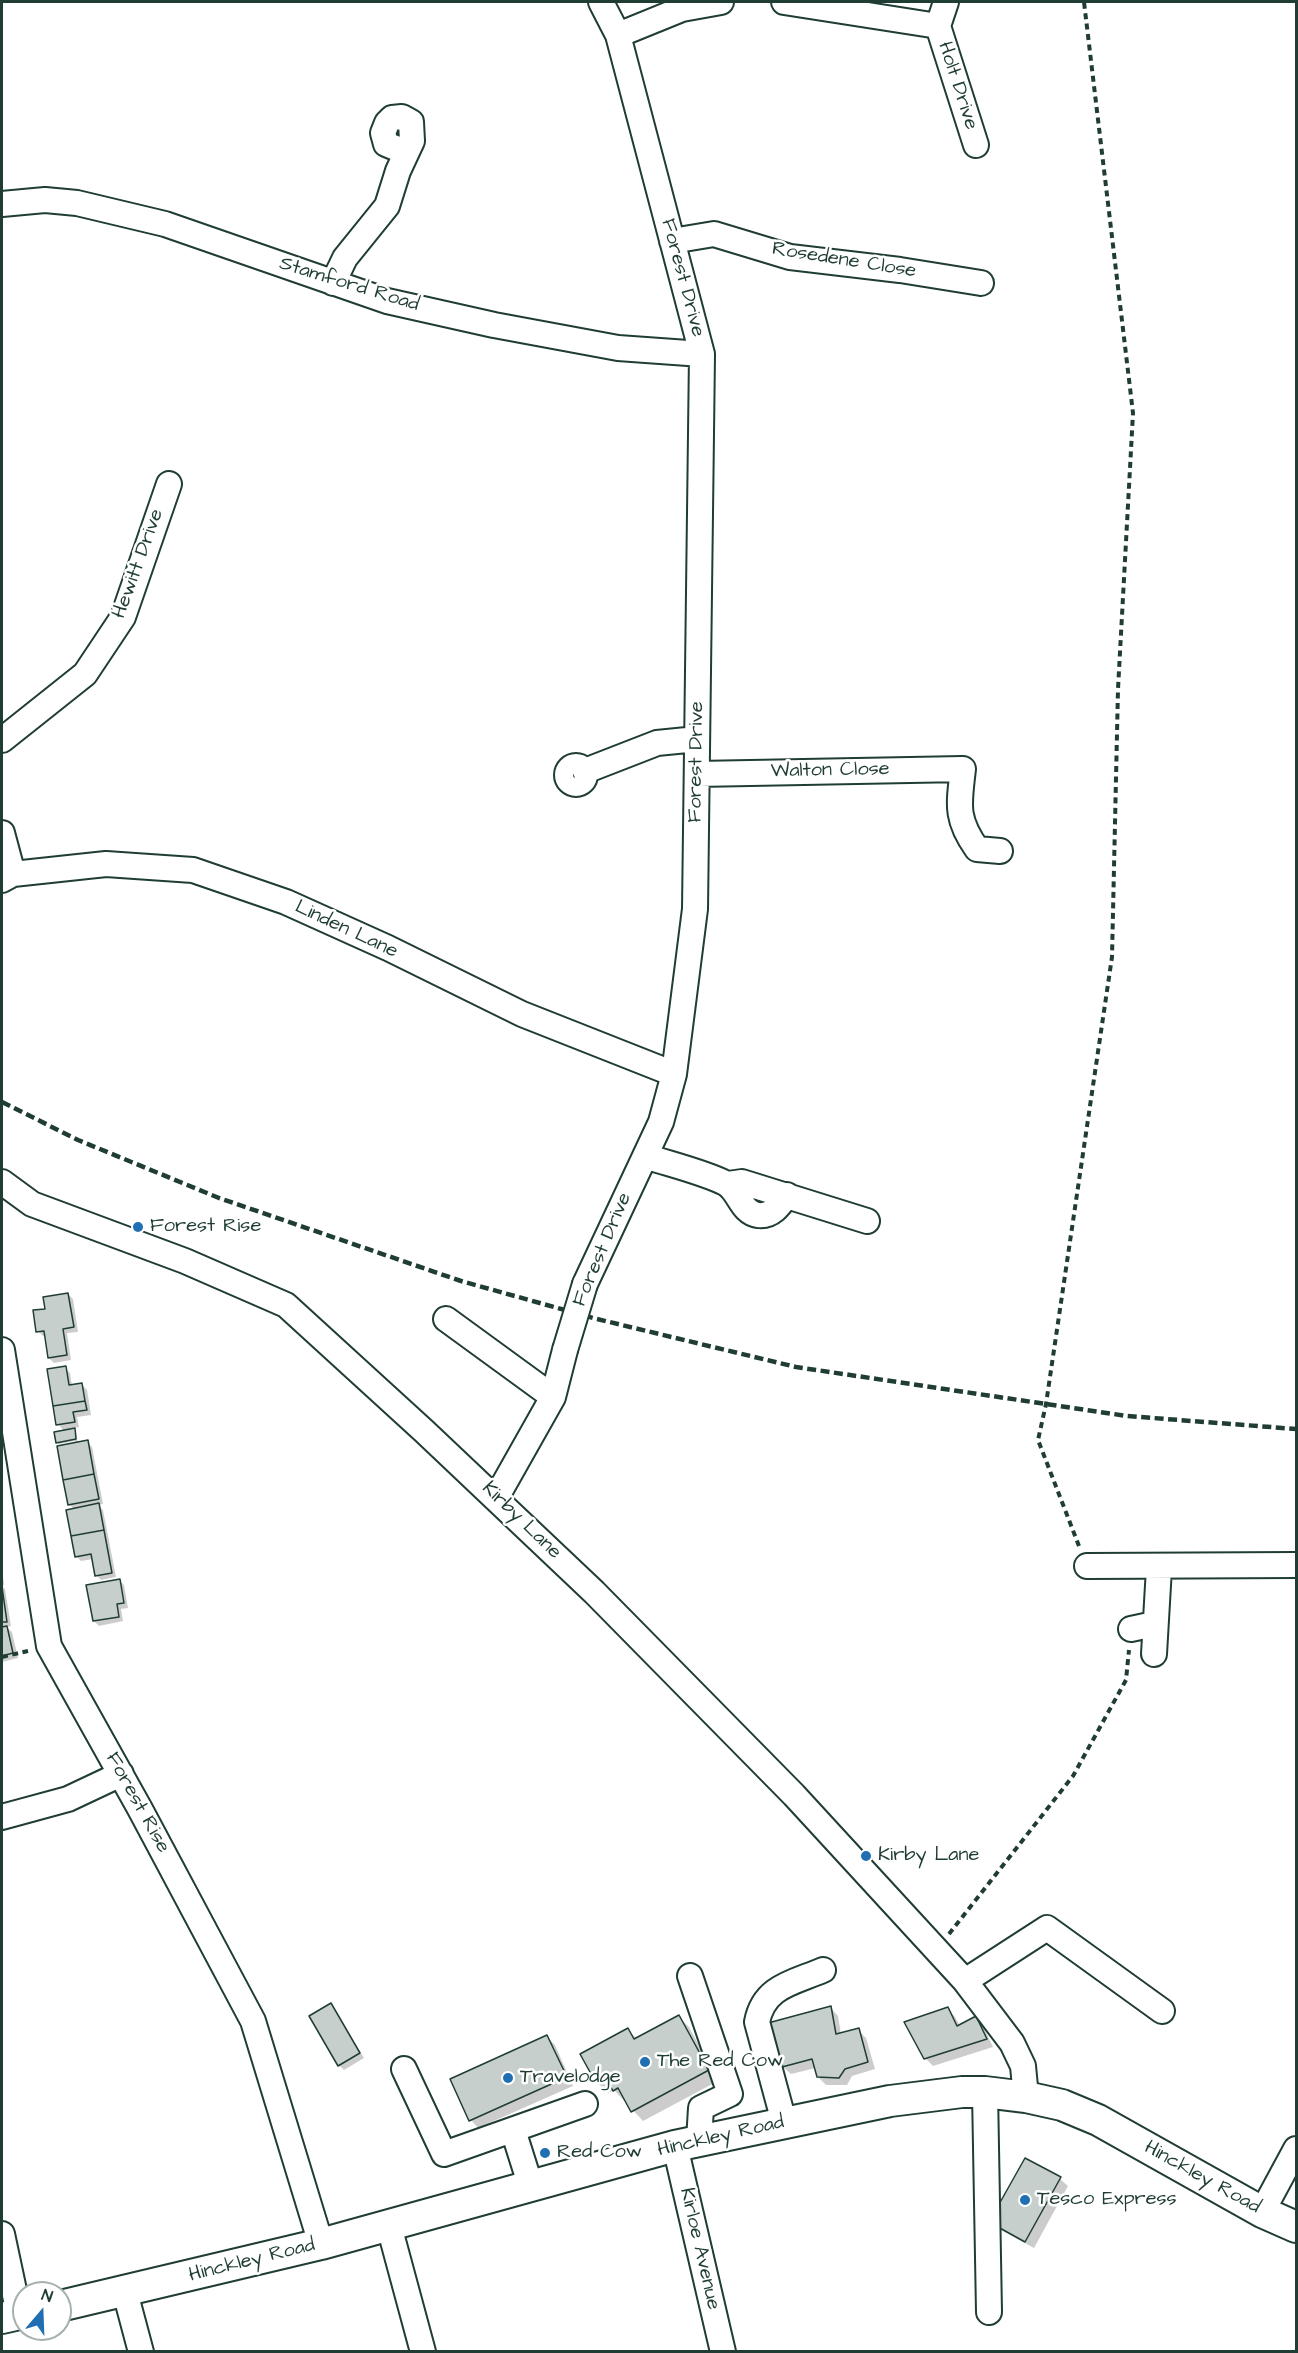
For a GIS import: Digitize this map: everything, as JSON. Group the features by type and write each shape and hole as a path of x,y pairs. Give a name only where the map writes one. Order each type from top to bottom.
{"main road":[{"name":"Hinckley Road","path":"72,2303 321,2244 687,2143 890,2101 938,2094 986,2092 1026,2097 1062,2105 1098,2120 1262,2212 1296,2227"}],"street":[{"name":"Forest Drive","path":"496,1498 553,1397 585,1284 661,1122 674,1074 695,909 702,354 618,35 601,2"},
{"path":"618,35 682,9 721,2"},
{"name":"Holt Drive","path":"784,2 938,26"},
{"name":"Holt Drive","path":"946,2 938,26 976,145"},
{"path":"333,282 345,258 387,206 408,149"},
{"name":"Stamford Road","path":"2,204 45,200 88,206 165,224 387,301 494,325 618,348 702,354"},
{"name":"Rosedene Close","path":"672,241 714,234 790,257 900,270 981,283"},
{"name":"Hewitt Drive","path":"2,740 85,674 123,617 169,484"},
{"path":"585,771 657,743 697,740"},
{"name":"Walton Close","path":"697,774 963,769 959,809 966,833 977,849 1000,851"},
{"path":"2,833 7,877"},
{"name":"Linden Lane","path":"7,877 106,864 193,870 286,902 388,948 522,1014 674,1074"},
{"path":"645,1156 728,1184 751,1214 760,1216 769,1214 779,1207 787,1195 867,1221"},
{"name":"Kirby Lane","path":"3,1188 32,1204 185,1261 286,1305 496,1498 594,1592 795,1795 965,1981 1012,2043 1023,2066 1026,2097"},
{"path":"446,1319 553,1397"},
{"name":"Forest Rise","path":"2,1350 49,1646 254,2021 321,2244"},
{"path":"1087,1566 1159,1568 1296,1565"},
{"path":"1154,1654 1159,1568"},
{"path":"1131,1629 1155,1624"},
{"path":"2,1817 68,1799 121,1774"},
{"path":"965,1981 1047,1928 1162,2011"},
{"path":"784,2122 757,2022 759,2011 771,1993 824,1970"},
{"name":"Kirloe Avenue","path":"690,1976 730,2094 701,2109 687,2143 723,2352"},
{"path":"404,2068 444,2154 585,2104"},
{"path":"986,2092 989,2312"},
{"path":"513,2130 531,2187"},
{"path":"1262,2212 1296,2149"},
{"path":"389,2226 423,2352"},
{"path":"2,2234 12,2296"},
{"path":"125,2292 141,2352"}],"path":[{"path":"1084,2 1133,413 1118,689 1112,957 1046,1404 1038,1440 1087,1566"},
{"path":"937,1950 1073,1776 1126,1680 1131,1629"},
{"path":"2,1657 49,1646"}],"building":[{"path":"68,1293 74,1327 63,1329 67,1355 48,1358 44,1331 36,1332 33,1310 45,1309 43,1297"},
{"path":"66,1366 69,1385 82,1383 85,1401 53,1406 47,1369"},
{"path":"85,1401 87,1410 73,1412 75,1422 56,1425 53,1406"},
{"path":"75,1428 76,1439 56,1443 54,1432"},
{"path":"88,1440 94,1474 63,1480 57,1446"},
{"path":"94,1474 99,1499 68,1505 63,1480"},
{"path":"99,1503 104,1530 71,1536 66,1510"},
{"path":"104,1530 112,1573 95,1576 91,1554 75,1557 71,1536"},
{"path":"120,1579 124,1603 117,1604 119,1617 93,1621 86,1585"},
{"path":"2,1587 7,1622 2,1622"},
{"path":"7,1626 13,1653 2,1656 2,1627"},
{"path":"331,2003 360,2053 338,2066 309,2016"},
{"path":"831,2006 836,2034 859,2028 868,2062 845,2069 839,2078 817,2077 812,2059 782,2067 768,2023"},
{"path":"948,2007 957,2026 976,2016 987,2039 924,2059 904,2022"},
{"name":"The Red Cow","path":"679,2015 709,2070 631,2112 618,2088 613,2091 606,2078 596,2083 580,2054 628,2028 634,2039"},
{"name":"Travelodge","path":"547,2035 567,2077 469,2121 450,2079"},
{"name":"Tesco Express","path":"1025,2158 1061,2177 1025,2242 989,2222"}],"railway":[{"path":"2,1102 78,1140 219,1198 461,1281 597,1319 796,1367 1127,1416 1296,1429"}],"place":[{"name":"Forest Rise","path":"138,1227"},
{"name":"Kirby Lane","path":"866,1856"},
{"name":"The Red Cow","path":"645,2062"},
{"name":"Travelodge","path":"508,2078"},
{"name":"Red Cow","path":"545,2153"},
{"name":"Tesco Express","path":"1025,2200"}]}
